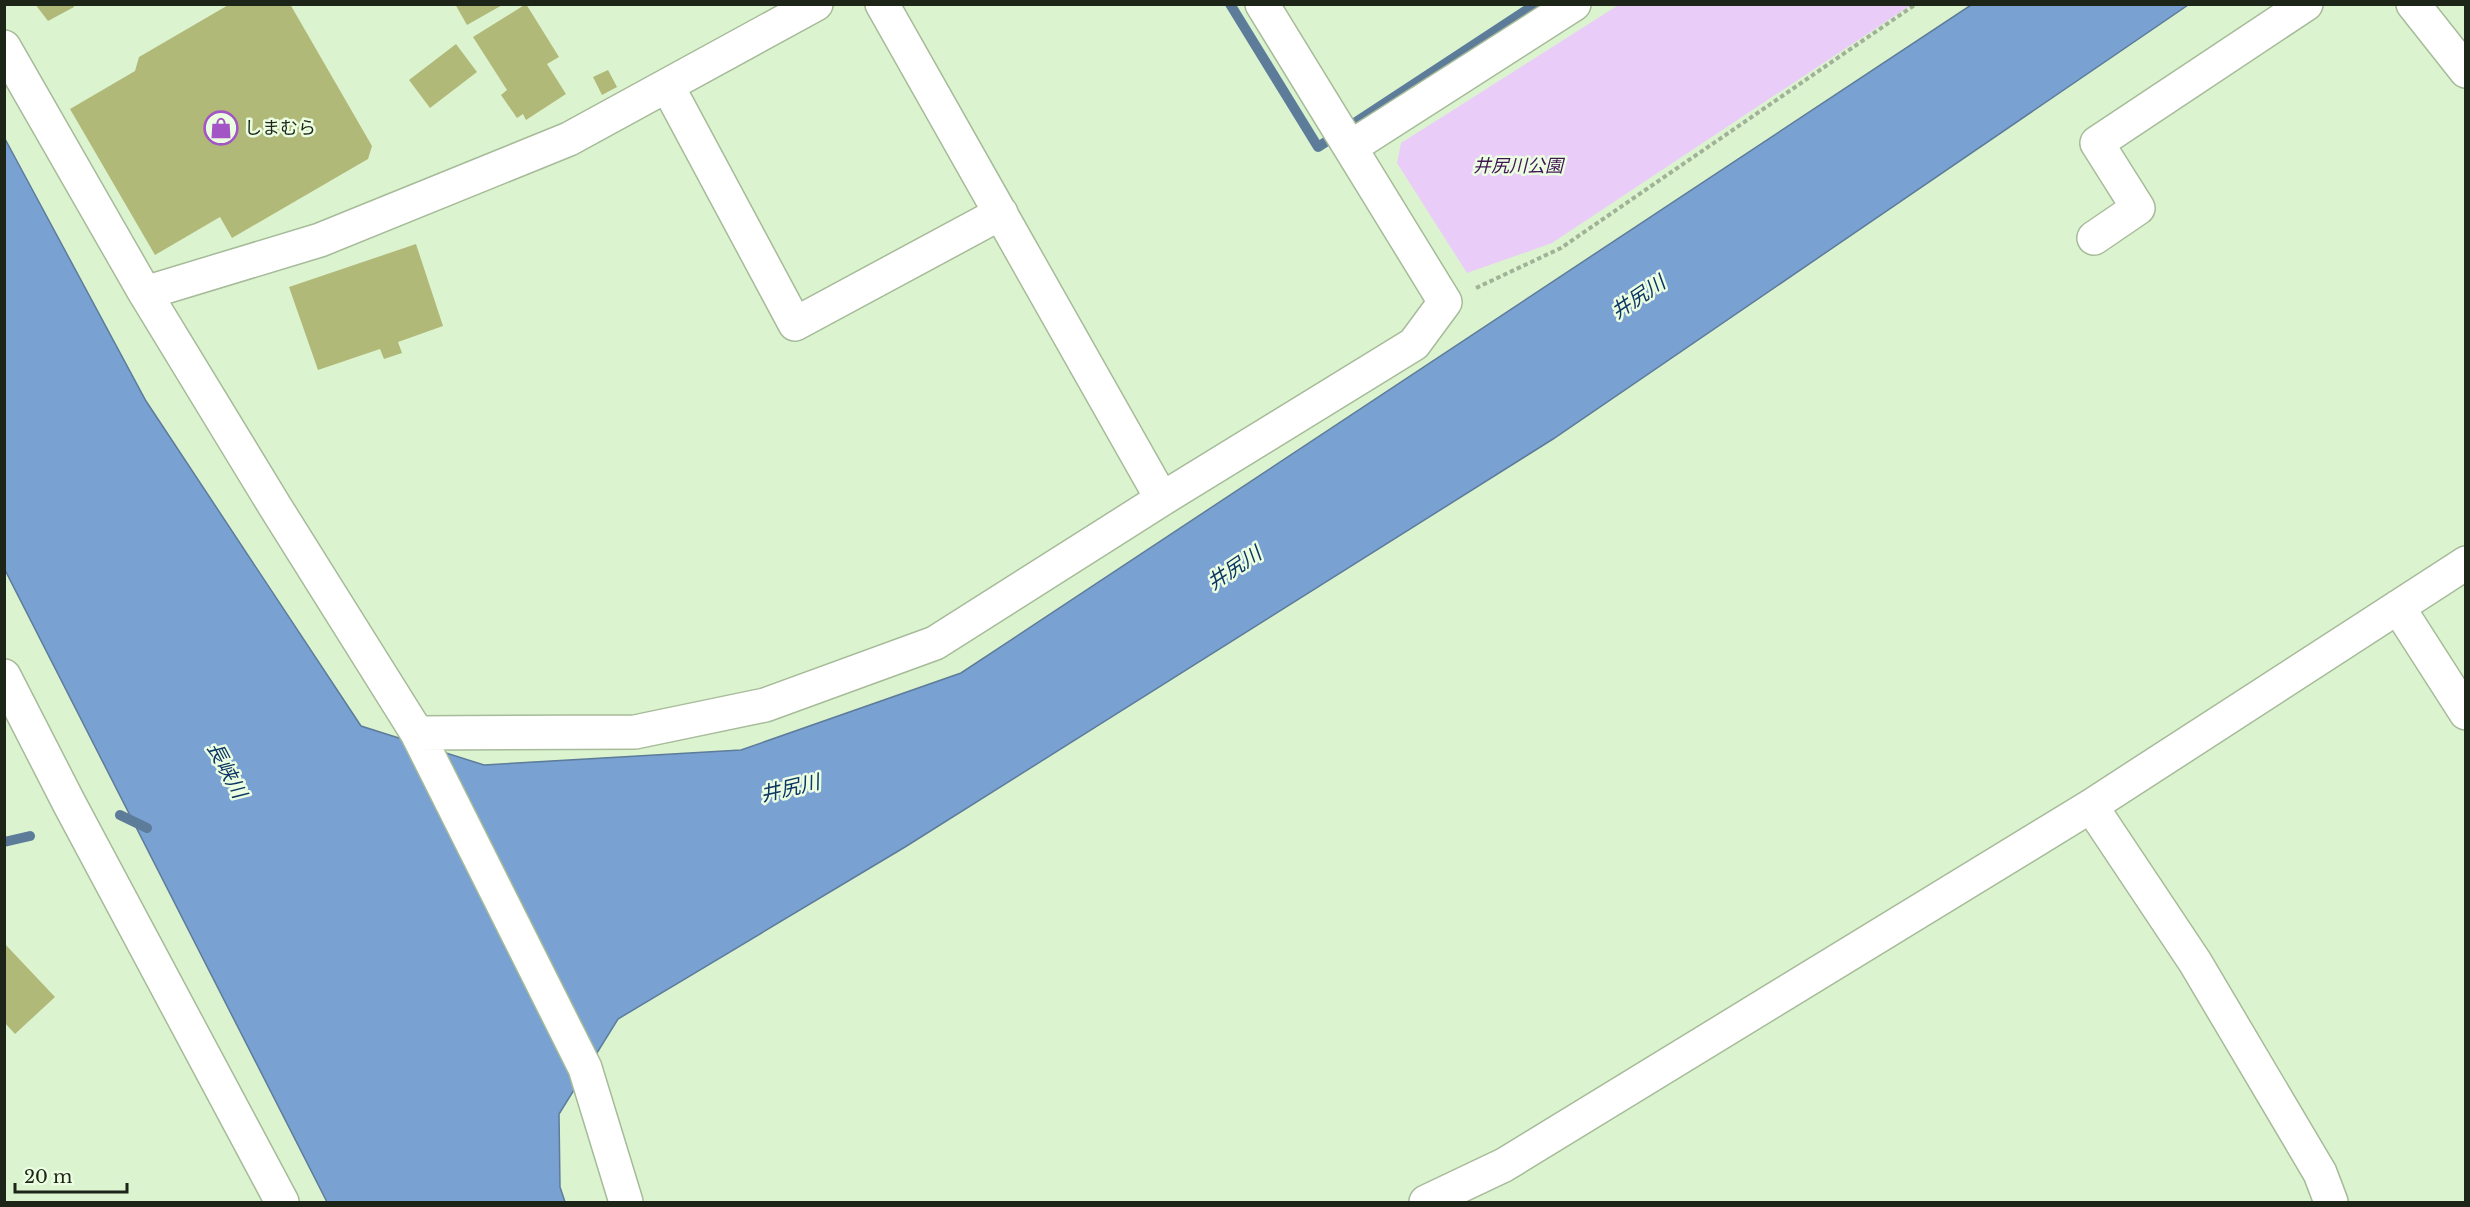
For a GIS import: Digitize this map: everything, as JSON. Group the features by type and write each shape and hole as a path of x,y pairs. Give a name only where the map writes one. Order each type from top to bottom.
{"street":[{"path":"145,293 320,240 569,139 668,87 816,4"},
{"path":"882,4 1162,499"},
{"path":"417,733 635,732 765,705 935,644 1162,499 1414,344 1445,302 1262,4"},
{"path":"1351,147 1574,4"},
{"path":"2094,238 2138,208 2097,143 2306,4"},
{"path":"2413,4 2466,71"},
{"path":"4,47 145,293 417,733 585,1068 626,1203"},
{"path":"668,87 795,324 1001,213"},
{"path":"1426,1203 1504,1165 2091,806 2466,563"},
{"path":"2398,607 2466,713"},
{"path":"4,676 282,1203"},
{"path":"2091,806 2195,962 2320,1173 2331,1203"}],"path":[{"path":"1445,302 1561,248 1916,4"}],"green space":[{"name":"井尻川公園","path":"1620,4 1911,5 1552,243 1467,273 1397,163 1401,143"}],"water":[{"path":"1971,5 2188,5 1553,439 905,847 618,1019 559,1114 560,1187 565,1202 327,1202 5,570 4,137 146,401 361,726 484,765 741,750 961,673"}],"building":[{"path":"35,4 73,4 74,7 48,21"},
{"name":"しまむら","path":"230,4 290,4 372,146 368,159 232,238 220,217 155,255 70,109 135,71 139,57"},
{"path":"455,4 504,4 467,25"},
{"path":"526,4 559,57 547,64 566,94 526,120 523,114 517,118 501,95 507,90 473,37"},
{"path":"456,44 477,72 430,108 409,80"},
{"path":"608,70 617,87 602,95 593,77"},
{"path":"416,244 443,326 398,342 402,353 384,359 380,349 318,370 289,287"},
{"path":"4,943 55,997 15,1034 4,1022"}],"waterway":[{"path":"1230,4 1318,147 1536,4"},
{"path":"120,815 147,828"},
{"path":"4,842 30,836"}],"place":[{"name":"しまむら","path":"221,128"}],"water label":[{"name":"井尻川","path":"1638,297"},
{"name":"井尻川","path":"1234,568"},
{"name":"長峡川","path":"227,770"},
{"name":"井尻川","path":"790,788"}]}
